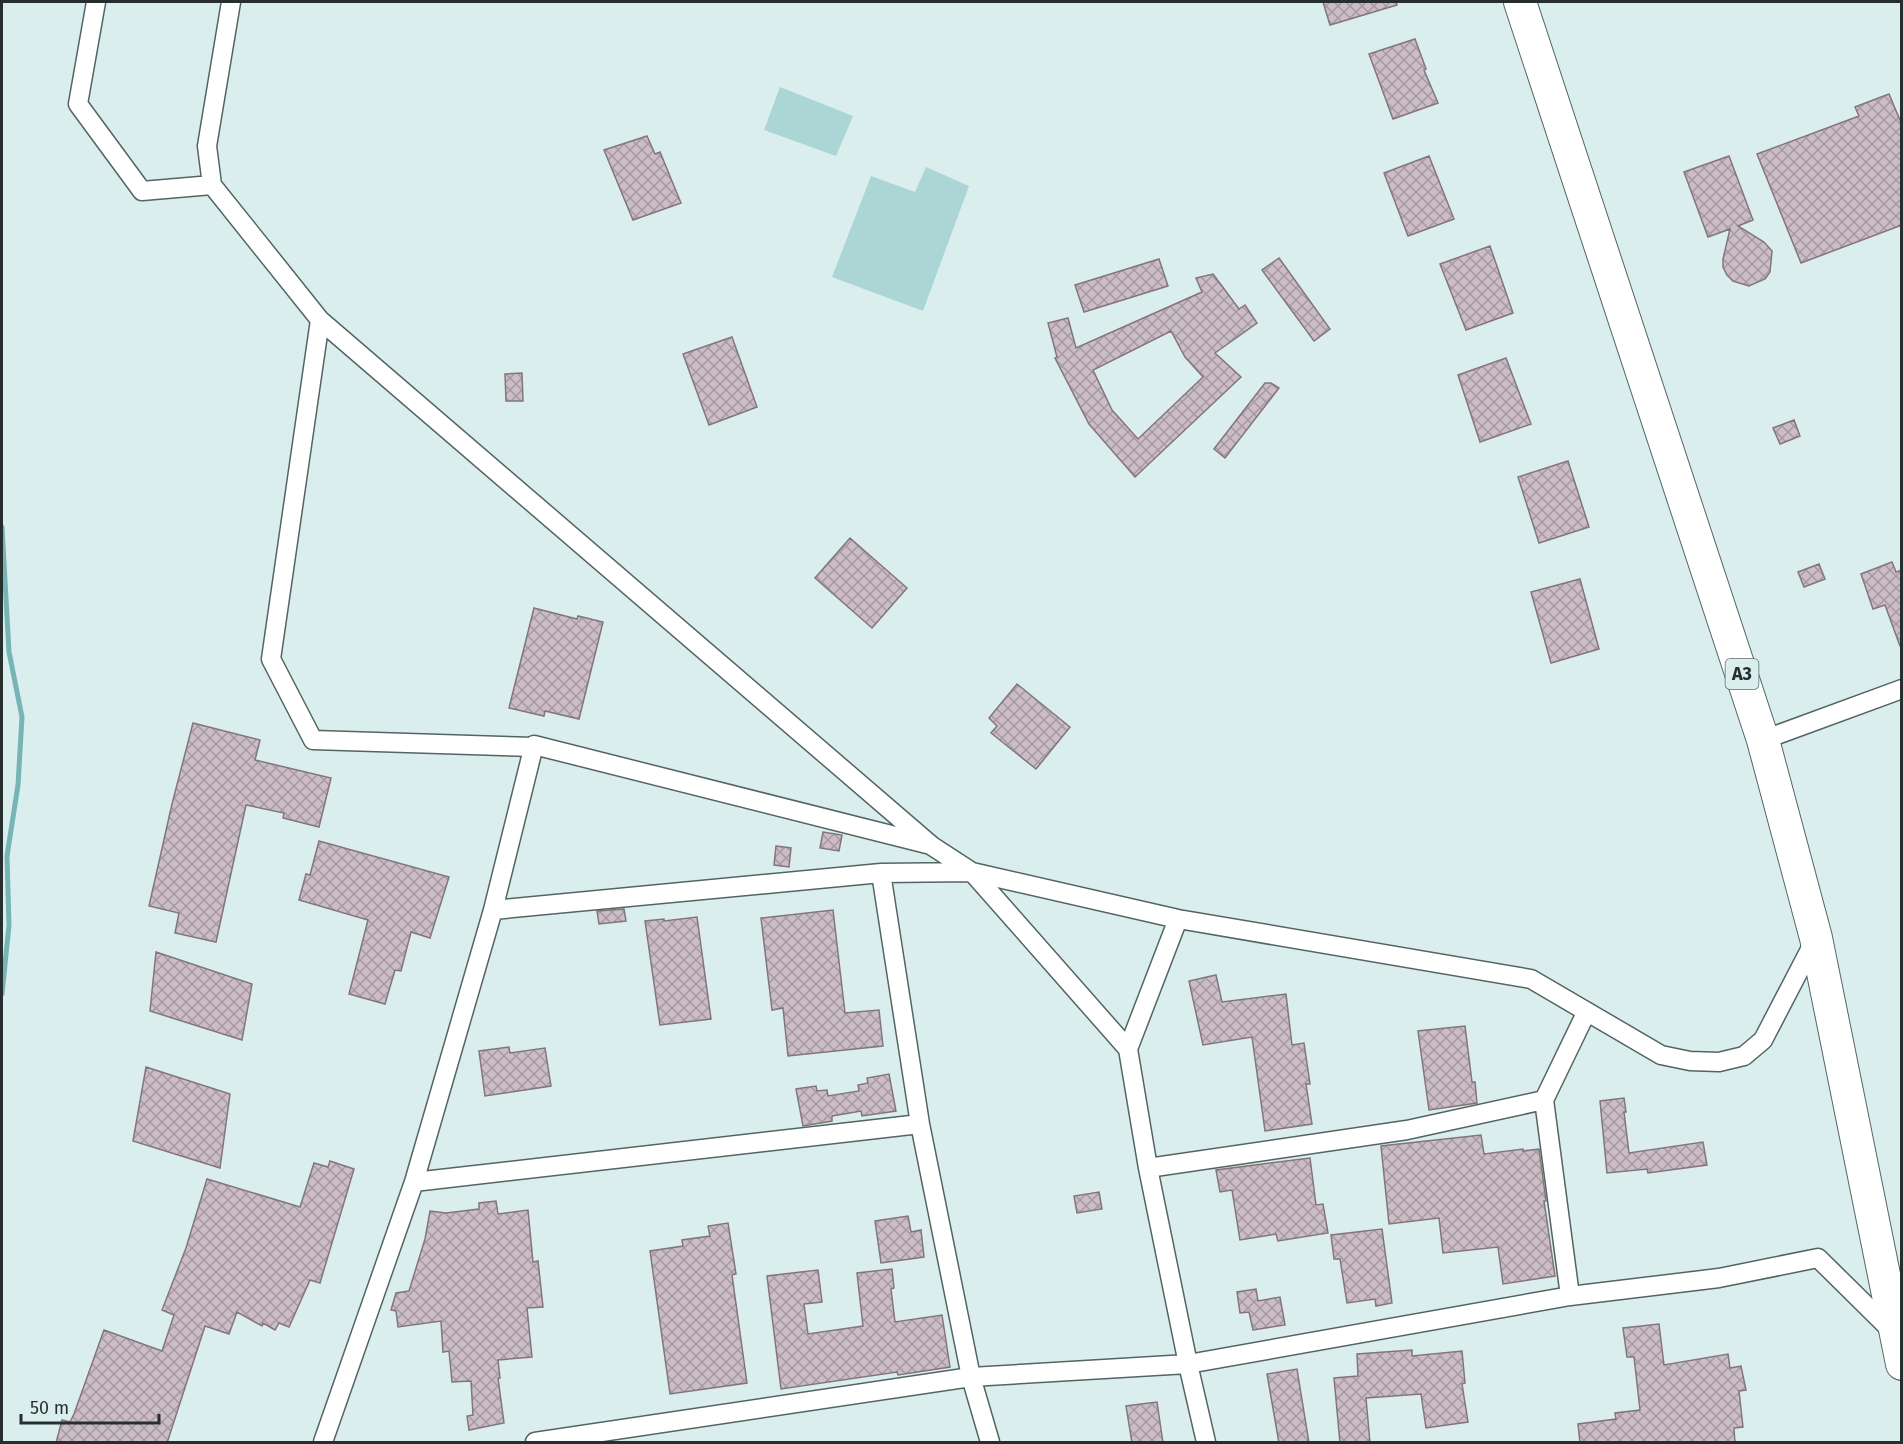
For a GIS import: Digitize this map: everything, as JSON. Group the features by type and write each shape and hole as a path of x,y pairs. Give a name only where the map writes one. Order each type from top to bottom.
{"highway":[{"name":"A3","path":"1520,2 1763,740 1816,938 1899,1350"}],"street":[{"path":"96,2 78,104 142,191 212,185"},
{"path":"231,2 207,146 212,185 320,320 932,846 972,872 1128,1049"},
{"path":"320,320 271,659 313,740 533,747 534,745 932,846"},
{"path":"1763,740 1902,689"},
{"path":"323,1443 414,1182 494,910 533,747"},
{"path":"494,910 881,873 972,872 1178,919 1531,979 1661,1055 1690,1061 1719,1062 1744,1056 1764,1040 1816,938"},
{"path":"881,873 920,1124 971,1377 990,1443"},
{"path":"1178,919 1128,1049 1148,1168 1206,1443"},
{"path":"1570,1296 1544,1100 1586,1013"},
{"path":"1148,1168 1407,1130 1544,1100"},
{"path":"414,1182 920,1124"},
{"path":"535,1443 971,1377 1188,1364 1570,1296 1719,1278 1818,1258 1899,1350"}],"shaded area":[{"path":"780,87 853,116 836,156 764,130"},
{"path":"926,167 969,186 923,311 832,277 871,176 915,192"}],"building":[{"path":"1323,2 1396,2 1397,5 1330,25"},
{"path":"1415,39 1426,69 1424,70 1438,103 1393,119 1369,54"},
{"path":"1889,94 1902,125 1902,225 1801,263 1757,154 1859,116 1855,107"},
{"path":"647,136 655,154 660,152 681,203 633,220 604,150"},
{"path":"1429,156 1454,219 1408,236 1384,173"},
{"path":"1729,156 1753,220 1738,226 1764,242 1772,251 1770,272 1765,279 1749,286 1733,281 1727,275 1723,267 1723,259 1730,229 1708,237 1684,172"},
{"path":"1490,246 1513,313 1466,330 1440,264"},
{"path":"1279,258 1330,329 1314,341 1262,270"},
{"path":"1159,259 1168,286 1084,312 1075,285"},
{"path":"1213,274 1239,309 1245,305 1257,323 1215,353 1241,377 1135,477 1089,424 1055,358 1057,357 1048,323 1068,318 1076,348 1202,292 1196,278","holes":["1171,331 1185,357 1203,377 1138,439 1112,410 1093,370"]},
{"path":"732,337 757,407 709,425 683,354"},
{"path":"1506,358 1531,424 1480,442 1458,375"},
{"path":"522,373 523,401 506,401 505,374"},
{"path":"1265,383 1271,383 1279,388 1225,458 1214,449"},
{"path":"1794,420 1800,436 1780,444 1773,428"},
{"path":"1568,461 1589,527 1539,543 1518,477"},
{"path":"850,538 907,588 872,628 815,578"},
{"path":"1892,562 1896,572 1902,570 1902,646 1900,646 1885,605 1873,609 1861,574"},
{"path":"1819,564 1825,579 1804,587 1798,572"},
{"path":"1580,579 1599,649 1551,663 1531,592"},
{"path":"534,608 577,619 578,616 603,622 579,719 545,711 544,716 509,708"},
{"path":"1017,684 1070,727 1036,769 991,733 997,726 989,718"},
{"path":"193,723 260,740 255,760 331,778 319,827 283,818 284,813 246,805 216,942 175,933 179,913 149,906"},
{"path":"823,832 842,835 839,851 820,848"},
{"path":"319,841 449,877 430,938 411,932 401,971 395,970 385,1004 349,994 368,920 299,900 306,874 310,875"},
{"path":"776,846 791,848 789,867 774,865"},
{"path":"624,909 626,921 599,924 597,911"},
{"path":"833,910 845,1013 879,1010 883,1046 788,1056 783,1008 772,1010 761,918"},
{"path":"697,917 711,1019 660,1025 645,921"},
{"path":"156,952 252,984 242,1040 150,1011"},
{"path":"1216,975 1222,1002 1286,994 1292,1045 1304,1043 1310,1084 1306,1084 1312,1124 1265,1131 1252,1037 1203,1045 1189,981"},
{"path":"1465,1026 1477,1103 1429,1110 1418,1031"},
{"path":"509,1047 510,1053 545,1048 551,1086 485,1096 479,1051"},
{"path":"146,1067 230,1094 220,1168 133,1141"},
{"path":"889,1074 896,1111 862,1116 861,1111 832,1116 832,1121 803,1126 796,1089 816,1086 817,1091 827,1090 828,1096 859,1091 858,1085 868,1083 867,1078"},
{"path":"1624,1098 1629,1153 1703,1142 1707,1165 1648,1173 1647,1169 1607,1173 1600,1101"},
{"path":"1481,1135 1484,1154 1539,1149 1555,1276 1503,1284 1498,1247 1443,1253 1439,1218 1389,1224 1381,1146"},
{"path":"1310,1158 1316,1205 1323,1204 1328,1233 1278,1241 1276,1234 1240,1240 1232,1190 1220,1192 1216,1170"},
{"path":"330,1161 354,1169 320,1283 310,1280 289,1327 279,1323 275,1330 263,1323 262,1326 237,1312 229,1334 205,1326 167,1443 56,1443 62,1420 70,1422 74,1414 104,1330 162,1351 174,1315 162,1310 186,1248 207,1179 300,1207 314,1163 328,1167"},
{"path":"1099,1192 1102,1209 1077,1213 1074,1196"},
{"path":"496,1201 498,1214 528,1210 533,1262 538,1261 543,1307 527,1308 532,1357 498,1360 504,1423 469,1430 467,1416 473,1415 471,1381 452,1382 449,1351 443,1352 441,1321 398,1327 396,1311 391,1310 396,1293 409,1291 425,1239 430,1211 446,1213 479,1209 479,1203"},
{"path":"908,1216 911,1232 921,1230 924,1257 881,1263 875,1221"},
{"path":"728,1223 736,1274 732,1275 747,1383 670,1394 650,1251 683,1246 682,1240 710,1236 708,1226"},
{"path":"1382,1229 1392,1303 1376,1306 1375,1299 1347,1303 1340,1259 1334,1259 1331,1235"},
{"path":"892,1269 894,1288 891,1289 895,1322 942,1315 950,1367 898,1375 897,1372 781,1389 767,1276 818,1270 822,1302 804,1304 808,1334 863,1326 857,1273"},
{"path":"1256,1289 1258,1301 1280,1297 1285,1325 1253,1330 1249,1312 1240,1313 1237,1292"},
{"path":"1659,1324 1664,1365 1728,1354 1730,1368 1741,1366 1746,1390 1739,1391 1743,1427 1734,1428 1735,1443 1580,1443 1578,1424 1616,1419 1615,1413 1640,1410 1634,1357 1627,1357 1623,1328"},
{"path":"1412,1350 1412,1356 1462,1351 1465,1383 1462,1384 1468,1422 1426,1428 1421,1394 1366,1398 1370,1443 1340,1443 1334,1378 1358,1376 1357,1354"},
{"path":"1297,1369 1309,1443 1279,1443 1267,1374"},
{"path":"1157,1402 1163,1443 1132,1443 1126,1406"}],"waterway":[{"path":"2,527 9,652 22,717 18,785 7,856 9,925 2,994"}]}
